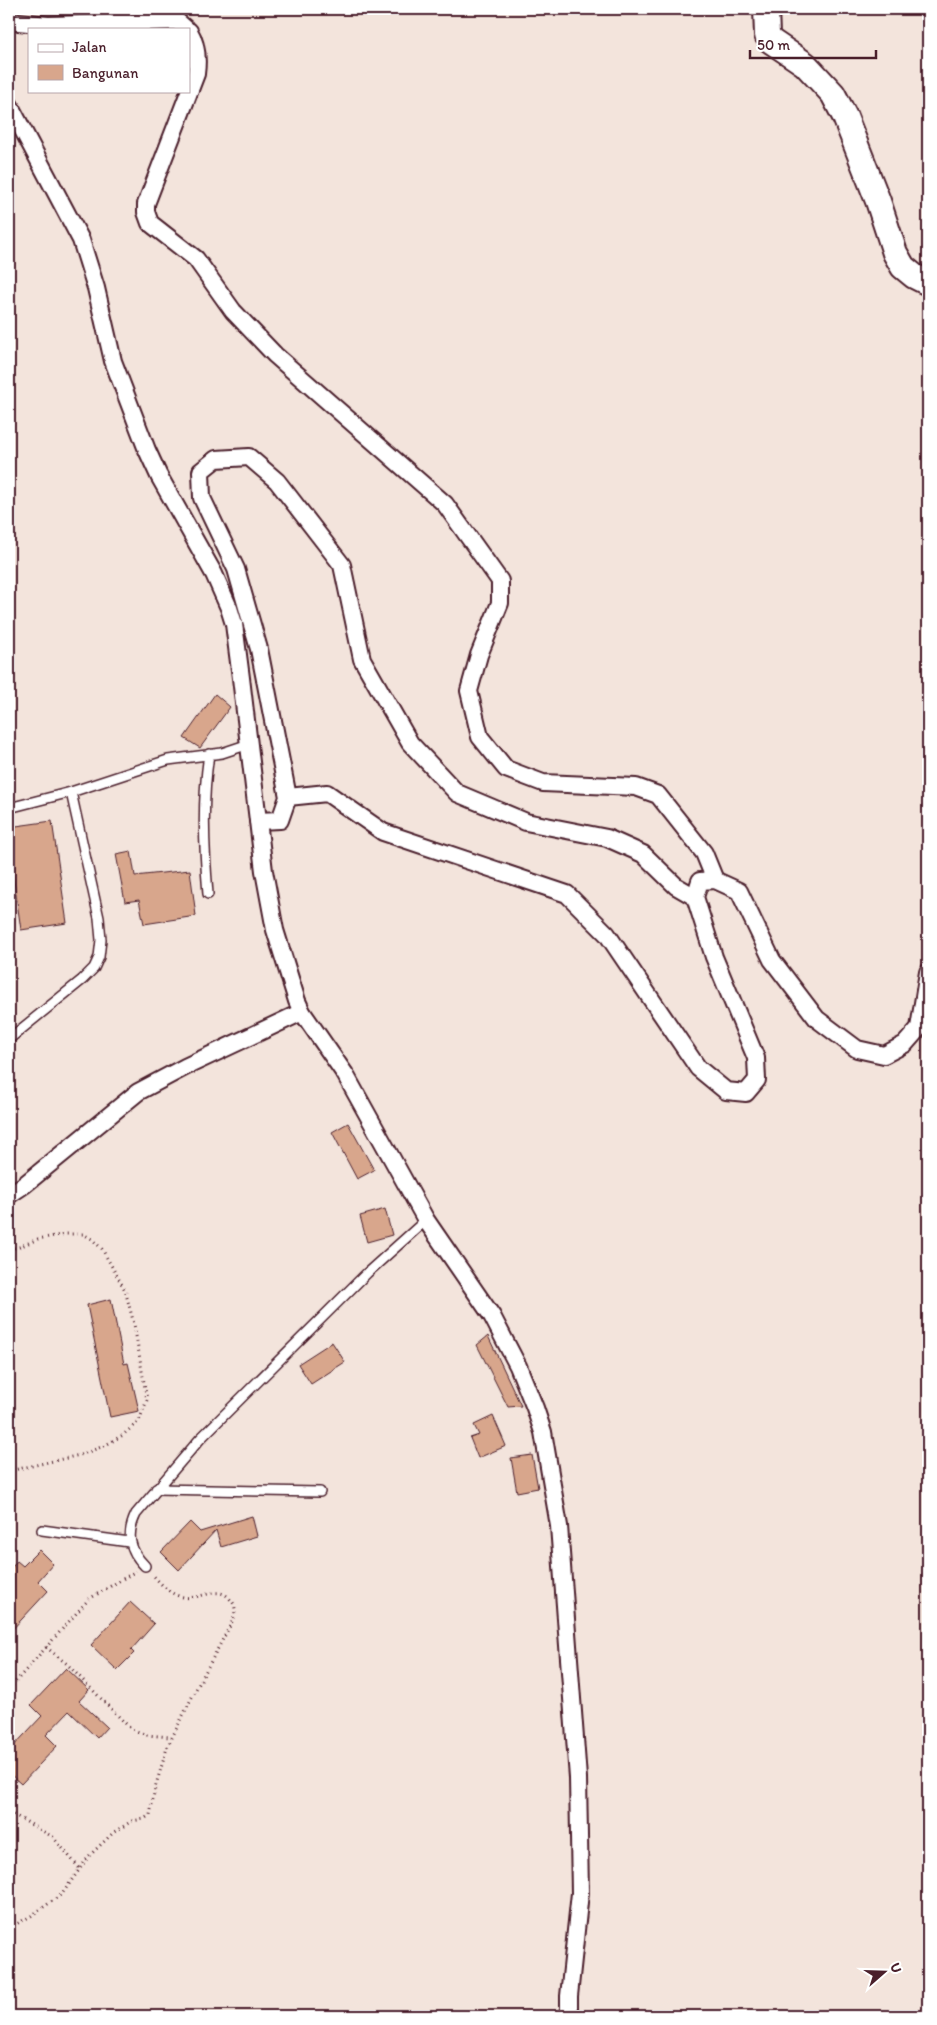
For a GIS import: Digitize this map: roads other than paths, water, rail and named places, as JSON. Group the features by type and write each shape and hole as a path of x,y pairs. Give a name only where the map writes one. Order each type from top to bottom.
{"main road":[{"path":"766,9 767,35 771,41 805,64 833,94 845,117 895,253 903,266 914,276 928,283"}],"street":[{"path":"9,22 48,25 178,22 186,28"},
{"path":"190,34 196,48 198,63 190,90"},
{"path":"189,92 146,204 146,212 150,223 196,259 233,311 276,355 445,504 500,581 500,603 479,655 469,691 480,737 506,769 543,783 636,787 658,794 704,852 715,880"},
{"path":"9,104 80,240 96,288 113,361 147,450 223,592 234,624 264,871 276,930 302,1012 345,1074 426,1220 492,1316 510,1349 543,1432 559,1526 578,1778 580,1893 569,1996 569,2016"},
{"path":"258,821 280,820 288,797 259,650 236,569 202,498 201,471 216,460 250,457 277,481 342,565 362,659 410,743 457,793 526,822 614,841 643,854 676,886 696,898"},
{"path":"288,797 327,793 383,832 567,894 608,934 698,1068 726,1091 746,1093 757,1080 756,1058 714,957 696,898 700,881 715,880 739,891 772,960 816,1019 857,1049 884,1055 905,1044 919,1028 928,972"},
{"path":"9,1195 31,1180 138,1092 178,1070 302,1012"}],"lane":[{"path":"9,808 71,792 168,760 222,753 249,744"},
{"path":"208,894 203,815 210,754"},
{"path":"9,1039 82,980 94,968 99,957 101,940 99,918 71,792"},
{"path":"145,1566 138,1560 130,1542 131,1524 136,1514 156,1489 200,1439 360,1280 426,1220"},
{"path":"156,1489 320,1492"},
{"path":"42,1530 130,1542"}]}
